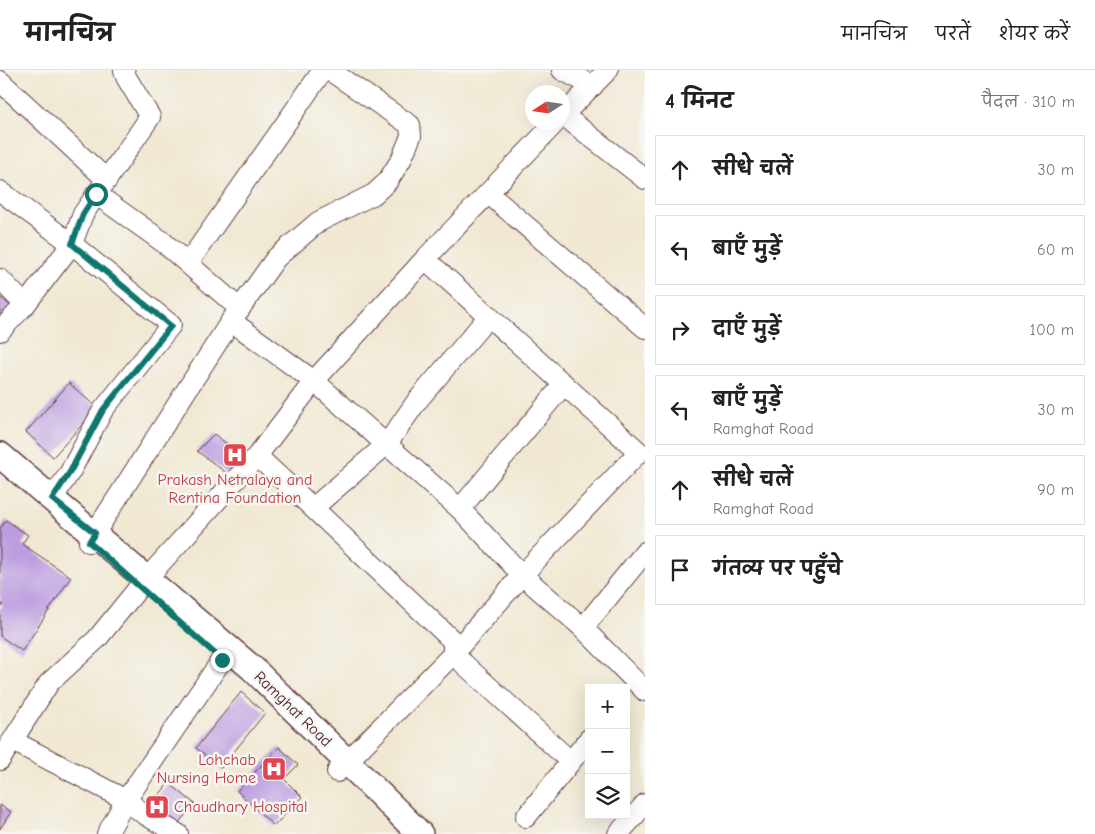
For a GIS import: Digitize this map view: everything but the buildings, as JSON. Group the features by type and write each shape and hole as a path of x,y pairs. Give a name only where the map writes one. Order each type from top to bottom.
{"main road":[{"name":"Ramghat Road","path":"0,455 52,499 143,583 226,654 342,767 420,834"},
{"name":"Ramghat Road","path":"0,469 92,537"},
{"name":"Ramghat Road","path":"342,767 399,834"}],"street":[{"path":"0,331 25,305 72,244 83,214 150,117 126,77 124,70"},
{"path":"188,263 323,70"},
{"path":"92,537 236,315 276,258 318,222 374,194 387,182 401,160 411,136 410,126 329,70"},
{"path":"562,70 593,86"},
{"path":"570,109 608,70"},
{"path":"0,81 101,187 188,263 236,315 460,509 522,575 584,628 638,688"},
{"path":"570,125 645,179"},
{"path":"0,760 49,683 97,639 143,583 257,456 314,381 425,259 550,130"},
{"path":"0,191 72,244 171,326 103,410 70,472 52,499"},
{"path":"489,194 645,328"},
{"path":"342,767 453,654 522,575 642,455 425,259"},
{"path":"0,279 25,305"},
{"path":"313,508 386,444 417,401 489,316"},
{"path":"460,509 564,384"},
{"path":"257,456 453,641 453,654 570,761"},
{"path":"584,628 645,552"},
{"path":"107,834 126,800 226,654"},
{"path":"13,741 126,800 144,814 178,834"},
{"path":"526,817 585,744"},
{"path":"618,834 645,804"}],"place":[{"name":"Prakash Netralaya and Rentina Foundation","path":"235,455"},
{"name":"Lohchab Nursing Home","path":"274,769"},
{"name":"Chaudhary Hospital","path":"157,807"}],"route":[{"path":"96,194 83,214 72,244 171,326 103,410 70,472 52,499 95,533 89,542 222,660"}]}
